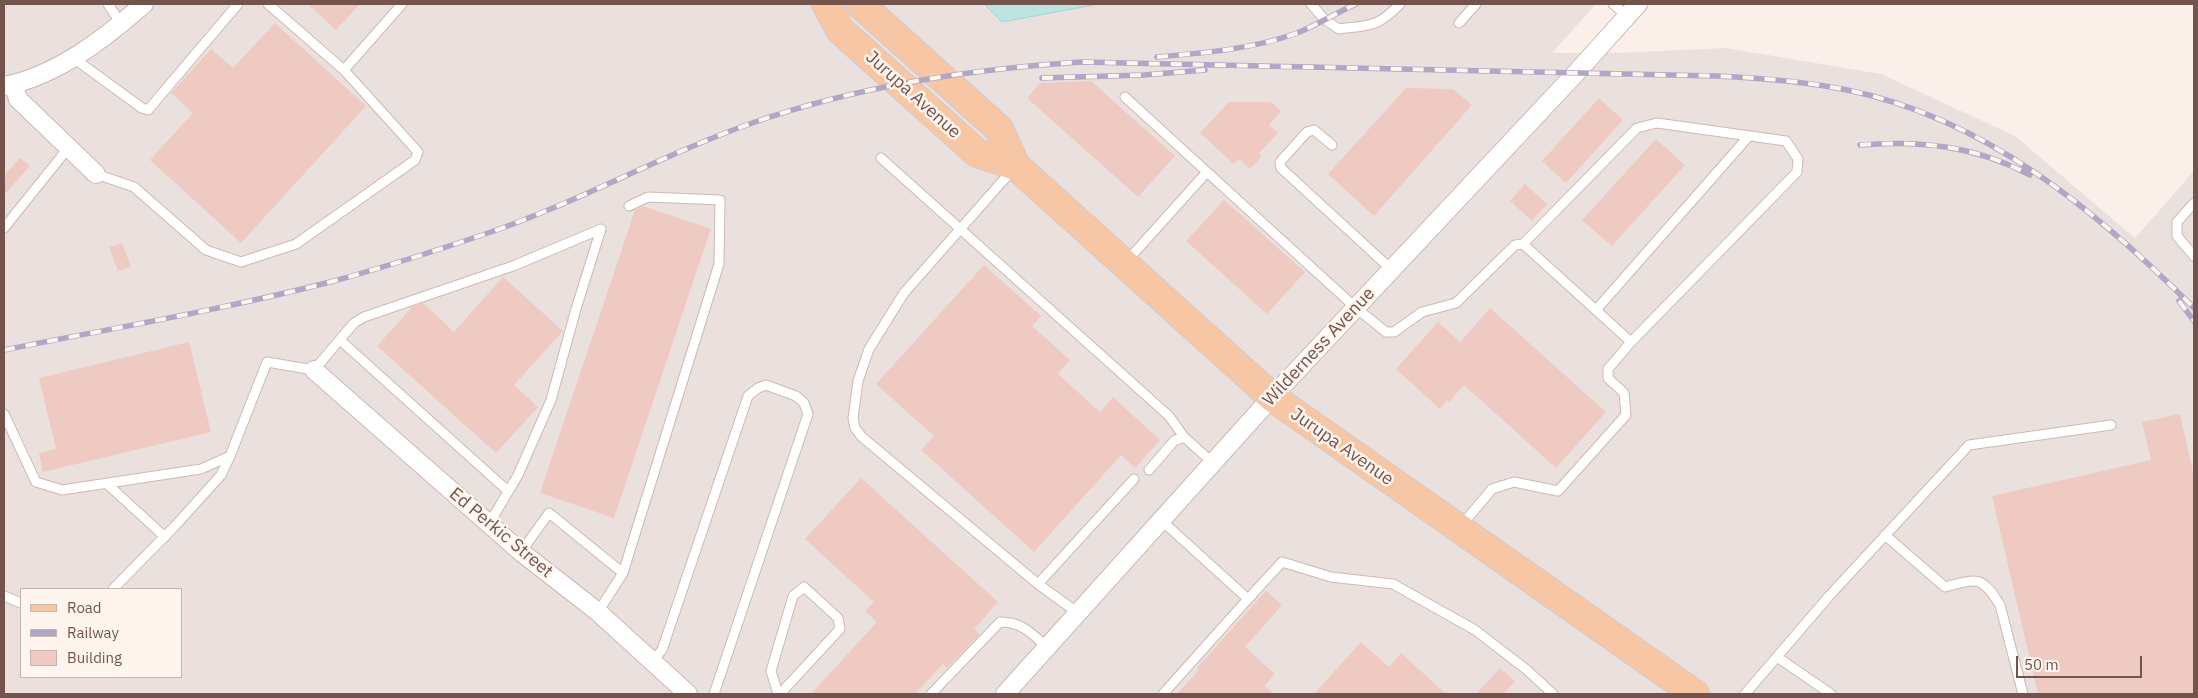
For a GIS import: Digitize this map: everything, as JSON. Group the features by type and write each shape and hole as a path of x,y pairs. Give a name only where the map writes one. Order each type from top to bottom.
{"main road":[{"name":"Jurupa Avenue","path":"826,4 840,30 977,153 1016,166"},
{"name":"Jurupa Avenue","path":"860,4 999,129 1016,166 1272,397 1695,694"}],"street":[{"path":"96,174 18,99 8,85 54,67 89,48 144,4"},
{"name":"Wilderness Avenue","path":"1005,694 1272,397 1632,10"},
{"name":"Ed Perkic Street","path":"314,370 521,552 598,612 688,694"}],"lane":[{"path":"108,4 121,24"},
{"path":"72,57 142,108 148,110 238,4"},
{"path":"96,174 134,187 206,250 241,262 296,244 414,160 418,152 344,70 268,4"},
{"path":"344,70 402,4"},
{"path":"1311,4 1324,19 1339,29 1378,24 1400,4"},
{"path":"1459,22 1476,4"},
{"path":"1613,4 1632,10"},
{"path":"1125,97 1356,308 1386,332 1394,332 1422,312 1456,303 1515,245 1523,244 1637,128 1657,123 1786,141 1798,159 1797,172 1631,342 1608,369 1608,378 1624,393 1626,415 1558,491 1514,482 1492,489 1459,529"},
{"path":"1332,146 1314,130 1307,132 1280,162 1281,168 1392,270"},
{"path":"1596,310 1749,136"},
{"path":"4,228 69,147"},
{"path":"881,158 1169,416 1184,438 1212,463"},
{"path":"1016,166 904,293 869,349 858,381 853,418 855,428 862,437 1038,584 1078,613"},
{"path":"1124,264 1207,172"},
{"path":"598,612 623,573 719,264 720,200 648,197 628,206"},
{"path":"2194,203 2177,222 2177,236 2194,256"},
{"path":"114,588 165,537 221,475 267,362 314,370 354,324 364,317 513,266 601,229 576,309 552,400 518,475 489,524"},
{"path":"1523,244 1631,342"},
{"path":"340,340 508,492"},
{"path":"652,662 662,650 748,396 758,388 766,385 796,396 804,403 808,414 714,694"},
{"path":"4,414 36,482 62,490 201,469 230,456"},
{"path":"1745,694 1885,535 1969,445 2111,425"},
{"path":"1148,470 1174,441 1184,438"},
{"path":"1038,584 1134,480"},
{"path":"106,483 165,537"},
{"path":"521,552 548,513 623,573"},
{"path":"1161,520 1248,599"},
{"path":"1885,535 1945,587 1972,580 1983,582 1992,592 2000,604 2023,694"},
{"path":"1164,694 1282,562 1331,577 1392,584 1476,630 1527,670 1553,694"},
{"path":"804,587 838,618 840,629 779,694 770,671 793,596 804,587"},
{"path":"4,596 20,603"},
{"path":"932,694 1000,622 1013,622 1025,627 1047,647"},
{"path":"1777,657 1831,694"}],"shaded area":[{"path":"4,4 1596,4 1552,53 1616,53 1726,48 1881,74 2015,136 2135,238 2194,171 2194,694 4,694"}],"water":[{"path":"986,4 1099,4 1002,22"}],"building":[{"path":"308,4 360,4 336,30"},
{"path":"275,23 366,106 241,243 150,160 193,113 171,93 211,49 233,68"},
{"path":"1091,81 1175,156 1138,197 1027,98 1040,83"},
{"path":"1406,88 1453,89 1472,105 1374,216 1328,174"},
{"path":"1599,98 1623,120 1566,183 1542,161"},
{"path":"1229,102 1271,102 1281,111 1269,125 1278,133 1259,153 1262,156 1250,169 1239,159 1234,164 1200,133"},
{"path":"1656,139 1685,165 1612,246 1582,220"},
{"path":"20,158 30,166 4,195 4,176"},
{"path":"1525,184 1547,204 1532,221 1510,201"},
{"path":"1224,200 1305,272 1267,314 1186,241"},
{"path":"643,206 711,229 614,518 540,493 635,210"},
{"path":"122,243 131,267 118,271 109,247"},
{"path":"984,265 1041,316 1032,326 1070,360 1058,374 1100,412 1113,397 1160,440 1135,468 1121,455 1034,552 921,450 934,436 876,384"},
{"path":"503,277 563,331 514,385 538,407 496,453 377,346 412,307 423,303 454,332"},
{"path":"1490,308 1606,412 1556,468 1464,385 1440,409 1396,369 1438,322 1460,342"},
{"path":"189,342 211,432 43,472 39,453 56,449 39,378"},
{"path":"2180,414 2194,477 2194,694 2038,694 1992,496 2151,460 2142,422"},
{"path":"861,478 998,602 974,629 980,634 947,668 943,664 915,694 811,694 877,622 865,611 874,602 805,539"},
{"path":"1266,591 1282,605 1245,647 1275,674 1264,686 1274,694 1177,694 1199,670 1197,668"},
{"path":"1361,642 1389,667 1401,653 1446,694 1314,694"},
{"path":"1500,668 1515,681 1503,694 1476,694"}],"railway":[{"path":"1157,57 1193,54 1263,43 1297,33 1356,4"},
{"path":"4,350 170,318 293,291 391,264 519,222 721,135 794,109 834,98 916,81 998,69 1081,62 1716,76 1782,80 1847,90 1898,103 1946,122 1992,146 2036,173 2118,237 2194,308"},
{"path":"1042,78 1144,75 1205,70"},
{"path":"1860,145 1905,144 1947,147 1989,157 2030,175"},
{"path":"2179,301 2194,321"}]}
